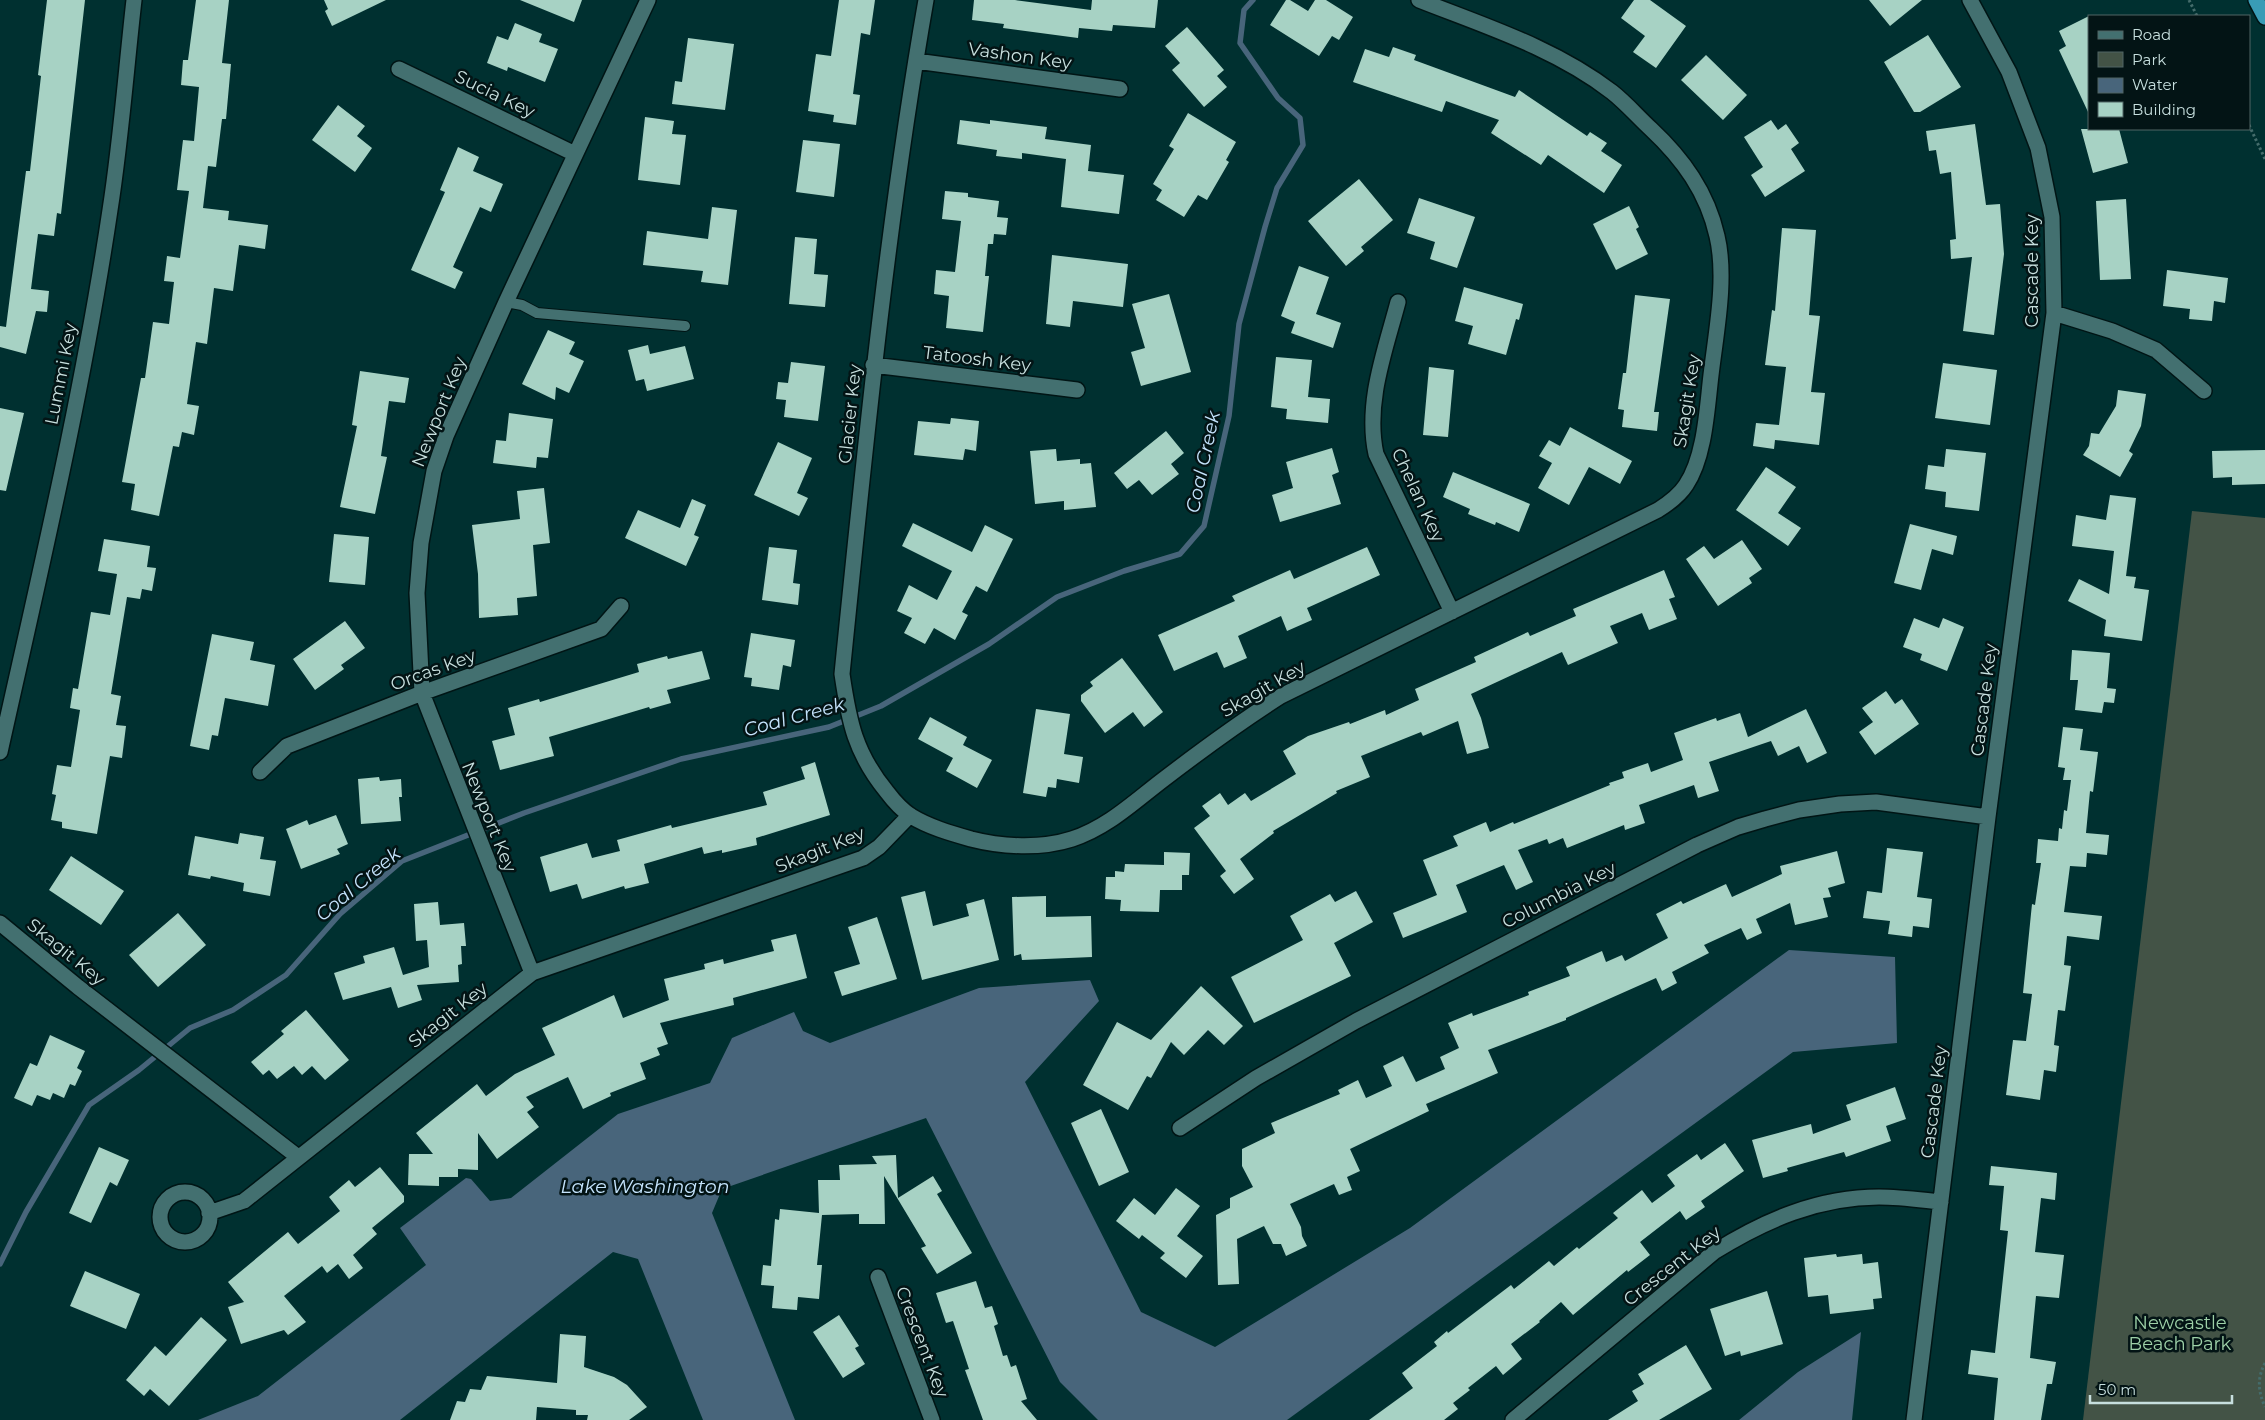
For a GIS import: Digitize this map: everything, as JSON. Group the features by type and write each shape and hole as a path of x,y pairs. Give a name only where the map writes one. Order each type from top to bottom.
{"highway":[{"path":"2256,0 2265,17"}],"street":[{"name":"Lummi Key","path":"0,752 49,531 86,351 111,209 134,0"},
{"name":"Newport Key","path":"532,973 422,693 417,593 420,544 434,471 446,436 506,302 648,0"},
{"name":"Glacier Key","path":"910,815 872,773 854,734 847,707 842,674 873,365 926,0"},
{"name":"Skagit Key","path":"209,1213 244,1201 532,973 863,858 879,847 910,815 945,832 983,842 1016,845 1044,844 1072,839 1105,824 1232,727 1281,696 1658,510 1673,500 1687,484 1697,461 1704,430 1716,329 1721,269 1718,237 1708,205 1693,176 1667,144 1613,93 1581,70 1538,47 1419,0"},
{"name":"Cascade Key","path":"1914,1420 1988,816 2054,314 2052,217 2038,148 2009,72 1970,0"},
{"name":"Vashon Key","path":"916,60 1120,89"},
{"name":"Sucia Key","path":"399,69 575,154"},
{"name":"Chelan Key","path":"1398,302 1376,386 1373,405 1373,439 1376,454 1452,612"},
{"path":"2054,314 2112,331 2156,350 2204,391"},
{"name":"Tatoosh Key","path":"873,365 1077,390"},
{"name":"Orcas Key","path":"260,772 287,746 422,693 601,629 621,606"},
{"name":"Columbia Key","path":"1180,1128 1256,1078 1356,1021 1697,845 1738,827 1799,810 1840,804 1876,802 1988,816"},
{"name":"Skagit Key","path":"0,923 78,987 298,1157"},
{"name":"Crescent Key","path":"1513,1420 1714,1252 1741,1235 1806,1207 1851,1198 1880,1197 1941,1202"},
{"name":"Crescent Key","path":"878,1277 932,1420"}],"lane":[{"path":"506,302 522,306 537,313 685,326"}],"path":[{"path":"2189,0 2196,15"},
{"path":"2250,127 2265,159"},
{"path":"2265,1363 2260,1372 2258,1385 2265,1406"}],"green space":[{"name":"Newcastle Beach Park","path":"2192,511 2265,518 2265,1420 2083,1420"}],"water":[{"name":"Lake Washington","path":"1789,950 1895,957 1897,1043 1793,1052 1287,1420 1098,1420 1060,1382 926,1118 722,1189 712,1213 795,1420 703,1420 638,1259 613,1252 400,1420 198,1420 258,1396 426,1265 400,1228 466,1178 471,1179 490,1201 511,1198 618,1114 710,1083 732,1038 794,1012 803,1031 830,1043 979,988 1090,980 1099,1001 1025,1082 1141,1312 1215,1347 1410,1228"},
{"path":"1861,1332 1852,1420 1739,1420 1798,1372"}],"building":[{"path":"47,0 85,0 61,214 57,213 54,236 38,234 31,289 49,291 47,312 36,311 26,354 0,347 0,326 6,327 26,171 30,171 41,76 38,75"},
{"path":"196,0 229,0 222,63 231,64 226,119 222,119 216,167 208,166 203,208 229,211 228,220 268,225 265,249 239,245 233,291 214,288 207,344 196,342 187,404 199,406 194,435 182,432 179,447 173,446 159,516 131,510 135,484 122,482 141,378 145,378 153,322 169,324 174,282 164,281 167,256 180,258 189,191 177,190 183,140 194,141 199,87 181,85 183,60 188,60"},
{"path":"324,0 386,0 332,26 325,11 328,9"},
{"path":"520,0 582,0 574,22"},
{"path":"839,0 875,0 870,35 861,33 853,94 860,95 856,125 833,122 834,115 808,111 816,54 831,56"},
{"path":"974,0 1015,0 1091,10 1092,0 1158,0 1155,28 1113,25 1112,31 1079,28 1078,38 1003,28 1004,24 972,20"},
{"path":"1286,0 1290,0 1308,11 1315,0 1326,0 1353,17 1339,40 1332,36 1319,56 1270,25"},
{"path":"1634,0 1650,0 1686,26 1656,68 1633,52 1645,36 1621,18"},
{"path":"1869,0 1922,0 1890,26"},
{"path":"2088,16 2088,112 2059,50 2066,46 2059,31"},
{"path":"515,23 542,34 539,42 558,49 545,82 508,67 507,71 487,63 497,36 508,40"},
{"path":"1187,27 1224,70 1217,76 1227,87 1204,107 1172,70 1180,63 1165,46"},
{"path":"1928,35 1961,87 1920,112 1914,112 1884,62"},
{"path":"688,38 734,44 725,110 672,104 675,81 682,82"},
{"path":"1393,47 1416,55 1414,60 1515,97 1519,90 1587,136 1590,132 1607,143 1601,151 1622,165 1604,193 1548,155 1541,165 1491,133 1499,120 1446,101 1442,112 1353,82 1365,49 1389,57"},
{"path":"1706,55 1747,95 1723,120 1681,80"},
{"path":"338,105 365,126 357,136 372,148 355,172 312,140"},
{"path":"1188,113 1236,142 1226,160 1229,162 1207,200 1198,195 1184,217 1156,200 1162,190 1153,184 1174,149 1169,146"},
{"path":"645,117 674,121 672,134 686,135 680,185 638,180"},
{"path":"960,120 990,124 990,120 1047,127 1045,139 1091,145 1088,171 1124,175 1119,214 1061,207 1066,159 1022,153 1022,159 996,156 997,150 957,144"},
{"path":"1771,120 1778,130 1786,124 1799,143 1791,149 1805,171 1765,197 1751,175 1763,167 1744,137"},
{"path":"1975,124 1986,205 2000,204 2004,254 1994,335 1963,331 1972,257 1951,259 1950,240 1956,239 1951,172 1940,174 1936,150 1929,151 1926,131"},
{"path":"2081,129 2119,130 2128,163 2093,173"},
{"path":"803,140 840,144 834,197 796,192"},
{"path":"458,147 479,157 473,171 503,184 491,212 480,207 453,267 463,272 455,289 411,270 445,192 440,190"},
{"path":"1359,179 1393,220 1361,247 1364,251 1346,266 1308,221"},
{"path":"945,191 968,193 968,197 999,201 997,217 1008,218 1006,235 994,234 993,244 988,244 985,276 989,276 983,332 946,328 949,296 934,294 936,270 955,272 961,221 942,219"},
{"path":"1419,198 1475,217 1457,268 1430,259 1435,242 1407,233"},
{"path":"2126,199 2131,279 2100,280 2096,201"},
{"path":"1629,206 1639,227 1636,229 1648,254 1616,270 1593,224"},
{"path":"712,207 737,210 728,285 701,282 703,271 643,265 647,231 708,239"},
{"path":"1782,228 1816,230 1809,315 1820,316 1811,392 1825,393 1819,445 1775,440 1774,449 1753,446 1756,423 1779,425 1786,367 1765,365 1772,310 1775,311"},
{"path":"795,237 817,239 814,274 828,275 825,307 789,304"},
{"path":"1052,255 1128,264 1123,307 1073,301 1070,327 1046,324"},
{"path":"1299,266 1329,277 1316,314 1341,323 1333,348 1291,333 1295,322 1281,316"},
{"path":"2167,270 2228,278 2225,303 2214,301 2212,321 2189,319 2190,309 2163,306"},
{"path":"1464,287 1523,304 1519,320 1516,319 1506,355 1468,344 1473,326 1455,321"},
{"path":"1169,294 1191,372 1141,386 1131,352 1145,348 1132,304"},
{"path":"1635,295 1670,299 1654,412 1659,412 1657,431 1622,427 1624,410 1618,409 1623,373 1626,373"},
{"path":"548,330 575,342 569,354 584,361 569,393 556,387 555,400 522,384"},
{"path":"648,345 650,354 685,346 694,379 647,391 644,379 636,381 628,350"},
{"path":"1276,357 1312,360 1308,397 1330,399 1328,423 1286,419 1287,409 1271,407"},
{"path":"791,362 825,366 818,421 784,417 786,400 776,399 778,382 788,383"},
{"path":"1943,363 1997,370 1990,425 1935,418"},
{"path":"1429,367 1454,370 1448,437 1423,435"},
{"path":"360,371 409,378 405,403 389,401 381,456 387,457 375,514 340,507 357,426 352,425"},
{"path":"2118,390 2146,394 2141,426 2129,451 2133,454 2120,477 2083,455 2089,446 2091,433 2099,434 2116,406"},
{"path":"0,408 24,413 6,491 0,490"},
{"path":"509,413 553,419 548,458 537,457 536,468 493,463 496,440 506,441"},
{"path":"951,418 979,421 976,451 965,449 963,460 914,455 918,421 950,424"},
{"path":"1570,427 1632,461 1620,484 1589,467 1569,505 1538,488 1552,463 1539,456 1549,440 1560,446"},
{"path":"1166,431 1184,453 1171,464 1179,474 1152,495 1139,480 1127,489 1114,473"},
{"path":"778,442 812,458 797,493 808,498 799,516 754,495"},
{"path":"1332,448 1339,472 1332,475 1341,504 1280,522 1272,495 1293,488 1286,462"},
{"path":"1056,449 1057,461 1080,459 1080,464 1091,463 1096,507 1064,510 1064,501 1035,504 1030,451"},
{"path":"1946,449 1986,453 1979,511 1945,507 1946,492 1925,489 1928,465 1944,467"},
{"path":"2265,450 2265,484 2232,485 2232,477 2213,478 2212,451"},
{"path":"1766,467 1796,487 1778,513 1801,528 1788,546 1736,510"},
{"path":"1453,472 1530,504 1519,532 1496,522 1495,525 1468,514 1470,509 1443,497"},
{"path":"544,488 550,543 533,545 537,596 517,598 518,615 479,618 478,574 472,525 520,519 517,491"},
{"path":"2110,495 2136,498 2126,576 2136,577 2134,588 2149,590 2142,641 2104,636 2106,620 2068,601 2079,579 2109,594 2114,551 2072,546 2076,515 2106,520"},
{"path":"692,499 706,505 694,535 699,537 686,566 625,538 638,510 680,528"},
{"path":"913,523 972,552 985,525 1013,539 987,592 976,586 962,612 968,615 955,640 934,628 925,644 904,633 912,618 897,611 909,585 937,600 952,571 902,546"},
{"path":"1910,524 1957,536 1953,555 1932,549 1921,590 1894,583"},
{"path":"334,534 369,537 365,585 329,582"},
{"path":"104,539 150,546 147,567 156,568 152,591 142,589 140,599 127,597 111,694 121,696 116,725 126,726 122,758 110,756 97,834 62,828 62,822 51,820 56,795 52,794 57,765 71,767 80,710 70,708 73,688 78,689 91,612 110,615 117,574 98,571"},
{"path":"1742,540 1762,569 1749,578 1752,583 1718,606 1686,559 1704,546 1714,559"},
{"path":"769,547 797,550 793,583 800,584 798,605 762,600"},
{"path":"1367,547 1380,575 1307,608 1312,620 1287,631 1281,616 1238,636 1247,658 1224,668 1217,652 1174,671 1158,635 1235,601 1232,596 1290,570 1294,579"},
{"path":"1664,570 1675,597 1669,599 1677,619 1649,630 1642,613 1610,626 1618,643 1568,665 1562,652 1471,694 1481,718 1489,748 1467,754 1458,721 1423,736 1421,732 1361,756 1370,777 1336,791 1337,793 1273,831 1274,833 1240,859 1254,879 1234,894 1220,876 1226,871 1194,828 1210,816 1202,806 1220,793 1228,805 1245,793 1251,801 1296,774 1283,751 1308,736 1349,722 1350,724 1385,710 1386,715 1419,700 1415,689 1476,662 1474,657 1528,632 1530,636 1576,616 1573,609"},
{"path":"1914,618 1939,628 1943,618 1964,627 1947,671 1920,660 1922,654 1903,647"},
{"path":"345,621 365,648 341,665 344,669 315,690 293,659"},
{"path":"751,633 795,640 791,667 783,665 779,690 751,686 752,678 744,677"},
{"path":"212,634 254,642 250,660 275,665 268,706 225,698 218,736 212,735 209,750 190,746"},
{"path":"2072,650 2110,653 2107,688 2116,689 2114,703 2104,702 2102,713 2075,710 2078,680 2070,680"},
{"path":"702,651 710,679 667,690 671,703 650,709 649,707 549,737 554,756 500,770 492,741 515,735 508,708 539,699 540,702 639,672 637,664 667,656 668,659"},
{"path":"1122,658 1163,712 1144,727 1133,712 1105,733 1081,701 1081,695 1093,686 1090,682"},
{"path":"1886,691 1895,704 1902,699 1919,724 1875,755 1859,732 1873,722 1862,708"},
{"path":"1036,709 1070,714 1064,754 1083,757 1079,783 1057,779 1056,788 1048,787 1046,797 1023,793"},
{"path":"1806,709 1827,753 1807,763 1799,746 1778,756 1771,741 1709,762 1719,791 1698,798 1694,785 1639,805 1645,823 1625,830 1624,825 1567,848 1563,838 1549,844 1547,839 1518,850 1533,882 1516,890 1504,865 1456,885 1467,912 1403,938 1393,913 1437,895 1423,860 1458,846 1453,836 1486,822 1490,832 1513,822 1514,824 1610,785 1609,783 1624,778 1622,772 1648,763 1651,772 1683,760 1674,733 1716,718 1717,721 1740,713 1748,737"},
{"path":"930,717 967,737 963,745 992,760 977,788 946,771 953,758 918,739"},
{"path":"2063,727 2083,729 2080,750 2098,752 2093,792 2090,791 2086,833 2109,835 2107,855 2087,853 2086,867 2070,866 2064,912 2102,916 2099,940 2067,936 2064,965 2071,966 2065,1011 2058,1010 2054,1045 2059,1046 2056,1072 2044,1070 2040,1100 2006,1095 2013,1040 2026,1041 2032,994 2023,993 2032,904 2035,905 2041,863 2036,863 2038,839 2058,841 2059,828 2062,829 2064,810 2067,811 2071,780 2063,780 2065,768 2058,767"},
{"path":"815,762 830,815 756,838 757,845 722,853 722,850 704,854 702,847 644,864 649,883 625,889 624,886 582,899 577,884 550,892 540,857 587,843 592,858 620,851 617,840 671,825 672,828 767,805 763,792 805,779 801,767"},
{"path":"379,777 380,781 401,779 402,797 399,797 401,821 361,824 358,779"},
{"path":"336,815 348,844 337,849 340,854 301,869 286,829 307,820 309,825"},
{"path":"240,833 264,837 260,859 276,861 270,896 243,891 244,883 211,876 210,879 188,875 195,836 238,844"},
{"path":"1887,848 1923,852 1917,897 1932,899 1929,928 1913,926 1912,937 1888,934 1890,921 1863,918 1867,891 1882,893"},
{"path":"1837,851 1845,883 1828,888 1831,897 1823,898 1828,917 1795,925 1790,903 1756,919 1762,933 1747,940 1741,928 1704,945 1709,953 1672,972 1677,983 1662,991 1656,978 1566,1018 1566,1020 1488,1050 1498,1073 1426,1104 1429,1111 1350,1149 1360,1171 1347,1177 1352,1190 1339,1195 1334,1184 1290,1204 1301,1227 1302,1236 1307,1246 1286,1256 1281,1244 1273,1244 1264,1226 1237,1239 1239,1284 1218,1285 1216,1215 1230,1208 1230,1198 1253,1187 1242,1166 1242,1149 1275,1133 1271,1123 1340,1094 1338,1090 1358,1080 1366,1098 1392,1086 1383,1066 1403,1056 1416,1082 1445,1069 1440,1057 1459,1048 1448,1023 1472,1013 1473,1016 1529,995 1528,992 1570,976 1566,967 1602,951 1606,962 1622,955 1625,961 1668,938 1656,914 1681,901 1683,904 1726,884 1732,897 1782,874 1780,866"},
{"path":"1164,852 1190,853 1189,875 1182,875 1182,890 1160,890 1159,912 1120,911 1121,900 1105,899 1106,877 1115,877 1115,871 1124,872 1125,864 1164,865"},
{"path":"71,856 124,891 101,925 49,890"},
{"path":"925,891 933,926 969,916 966,904 984,899 999,960 922,980 901,897"},
{"path":"1356,891 1373,922 1334,943 1351,976 1254,1023 1231,977 1303,940 1290,916 1330,894 1335,902"},
{"path":"1046,896 1046,917 1091,916 1092,957 1022,960 1021,954 1014,956 1012,897"},
{"path":"438,902 440,925 464,923 466,946 461,946 462,964 458,965 459,982 417,985 422,1000 398,1008 391,987 343,1000 334,973 365,963 363,956 394,947 403,975 429,967 427,940 416,941 414,904"},
{"path":"178,913 206,945 158,987 129,955"},
{"path":"877,917 897,979 842,996 834,972 860,964 848,927"},
{"path":"796,934 807,978 733,998 734,1005 660,1023 668,1044 657,1048 660,1055 640,1063 646,1079 610,1093 611,1096 583,1109 568,1077 526,1097 534,1107 527,1112 539,1127 497,1159 478,1133 478,1170 458,1169 458,1177 439,1177 439,1186 408,1185 409,1154 433,1154 416,1133 477,1084 486,1096 515,1074 555,1055 542,1028 614,995 623,1018 669,1000 664,979 705,969 704,964 723,959 724,964 774,951 771,940"},
{"path":"1201,986 1243,1026 1224,1045 1208,1030 1184,1055 1171,1042 1151,1078 1147,1076 1128,1110 1083,1085 1117,1022 1151,1040"},
{"path":"306,1010 349,1060 325,1080 312,1066 302,1075 294,1066 277,1079 269,1070 263,1075 251,1062 284,1034 281,1031"},
{"path":"50,1035 85,1051 77,1068 82,1071 75,1086 70,1084 64,1098 53,1093 50,1100 37,1095 32,1106 14,1098 30,1063 37,1066"},
{"path":"1895,1087 1906,1119 1886,1126 1891,1141 1846,1157 1844,1152 1787,1168 1788,1171 1763,1178 1752,1140 1811,1124 1813,1134 1851,1120 1846,1105"},
{"path":"1101,1109 1129,1172 1099,1186 1071,1123"},
{"path":"1725,1143 1744,1171 1701,1201 1705,1207 1686,1220 1680,1211 1640,1242 1650,1255 1628,1272 1627,1270 1573,1315 1561,1302 1540,1322 1511,1344 1522,1359 1503,1375 1496,1366 1468,1388 1470,1390 1453,1403 1458,1409 1444,1420 1369,1420 1413,1388 1402,1373 1437,1346 1434,1342 1447,1331 1448,1333 1511,1285 1514,1289 1549,1261 1554,1266 1577,1247 1579,1249 1618,1218 1613,1213 1642,1190 1652,1203 1675,1186 1667,1175 1697,1154 1701,1160"},
{"path":"99,1147 129,1160 117,1186 110,1182 91,1223 69,1213"},
{"path":"896,1155 898,1198 933,1176 942,1191 937,1194 972,1253 937,1274 921,1248 926,1246 884,1176 885,1224 859,1224 859,1214 822,1215 817,1265 822,1265 819,1299 798,1297 797,1310 772,1308 774,1286 761,1285 763,1265 771,1266 775,1219 779,1220 780,1209 819,1213 818,1180 840,1180 839,1165 877,1164 872,1156"},
{"path":"1991,1166 2057,1173 2055,1200 2041,1198 2035,1252 2064,1255 2059,1298 2036,1296 2030,1358 2056,1362 2052,1384 2047,1384 2041,1420 1994,1420 1998,1378 1968,1374 1971,1350 1995,1353 2008,1231 2000,1230 2004,1186 1989,1185"},
{"path":"380,1167 404,1196 404,1202 372,1228 377,1234 353,1255 363,1268 349,1279 338,1264 327,1273 322,1266 284,1296 306,1322 288,1335 284,1330 241,1344 228,1307 244,1302 228,1282 288,1232 298,1244 340,1211 329,1197 349,1180 355,1187"},
{"path":"1176,1188 1200,1206 1177,1236 1203,1256 1186,1278 1160,1258 1165,1253 1142,1235 1139,1239 1116,1221 1134,1198 1155,1215"},
{"path":"1836,1254 1837,1257 1862,1254 1863,1264 1878,1262 1882,1298 1873,1299 1874,1309 1830,1314 1828,1295 1808,1297 1804,1258"},
{"path":"85,1271 140,1294 126,1329 70,1306"},
{"path":"976,1281 985,1308 992,1306 998,1324 994,1326 1003,1356 1007,1355 1011,1367 1016,1365 1027,1399 1021,1401 1037,1420 983,1420 965,1370 969,1369 953,1321 946,1323 936,1293"},
{"path":"1767,1291 1783,1344 1741,1356 1740,1351 1725,1356 1710,1309"},
{"path":"839,1315 859,1346 855,1348 865,1364 843,1378 813,1332"},
{"path":"201,1317 227,1340 169,1406 150,1389 144,1396 126,1380 155,1346 166,1356"},
{"path":"560,1334 586,1336 584,1367 614,1377 627,1385 647,1407 629,1420 587,1420 588,1415 576,1415 576,1410 537,1407 536,1420 450,1420 457,1401 465,1402 470,1389 481,1390 487,1376 557,1383"},
{"path":"1686,1345 1712,1389 1659,1420 1608,1420 1638,1401 1632,1391 1644,1384 1638,1374"}],"waterway":[{"name":"Coal Creek","path":"0,1264 26,1212 89,1105 139,1070 190,1028 233,1010 286,975 340,914 402,861 524,813 681,759 829,727 881,706 989,644 1057,597 1124,571 1180,554 1204,526 1229,416 1239,324 1277,188 1303,145 1300,118 1278,98 1240,43 1244,10 1253,0"}]}
